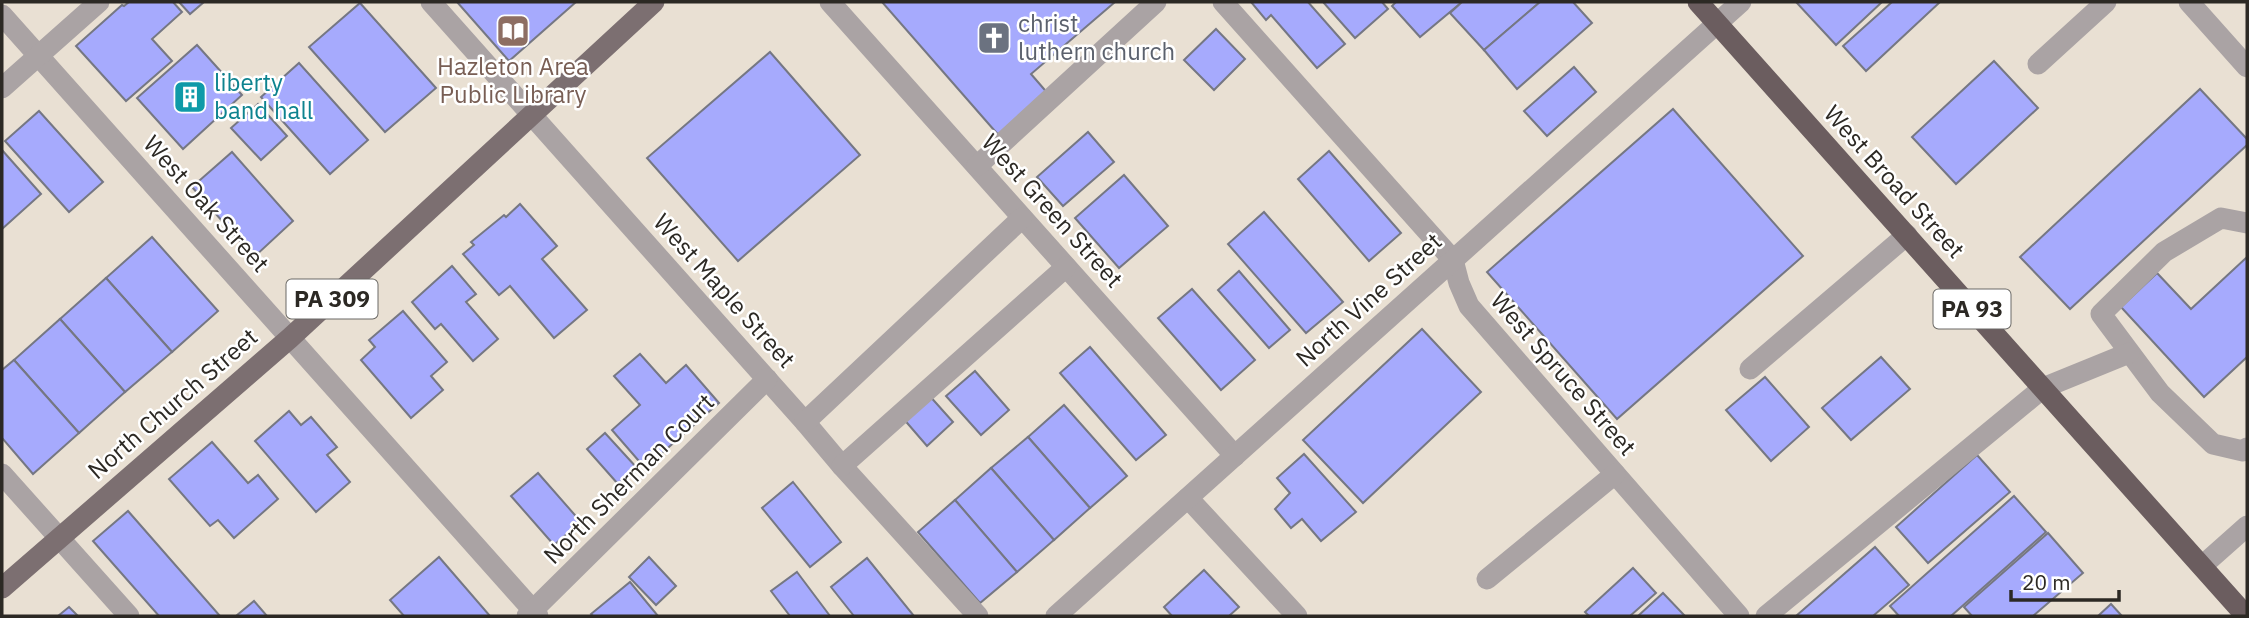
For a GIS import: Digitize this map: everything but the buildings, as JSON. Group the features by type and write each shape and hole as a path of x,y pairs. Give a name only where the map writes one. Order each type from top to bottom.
{"highway":[{"name":"West Broad Street","path":"1698,2 2246,616"}],"main road":[{"name":"North Church Street","path":"2,588 290,338 654,2"}],"street":[{"path":"2,88 99,2"},
{"name":"West Maple Street","path":"431,2 978,616"},
{"name":"West Green Street","path":"830,2 1235,456"},
{"path":"977,166 1156,2"},
{"name":"West Spruce Street","path":"1223,2 1453,260 1469,306 1739,616"},
{"name":"North Vine Street","path":"1056,616 1741,2"},
{"path":"2038,64 2106,2"},
{"path":"2189,2 2247,67"},
{"name":"West Oak Street","path":"2,15 533,614"},
{"path":"805,422 1022,218"},
{"path":"2247,223 2221,218 2164,252 2101,314 2160,393 2213,444 2243,451 2247,448"},
{"path":"1750,369 1907,235"},
{"path":"842,466 1066,267"},
{"path":"1766,616 2043,388 2129,353"},
{"name":"North Sherman Court","path":"533,614 767,379"},
{"path":"2,474 129,616"},
{"path":"1487,579 1615,474"},
{"path":"1188,498 1297,616"},
{"path":"2202,566 2247,526"}],"place":[{"name":"Hazleton Area Public Library","path":"513,31"},
{"name":"christ luthern church","path":"994,38"},
{"name":"liberty band hall","path":"190,97"}]}
